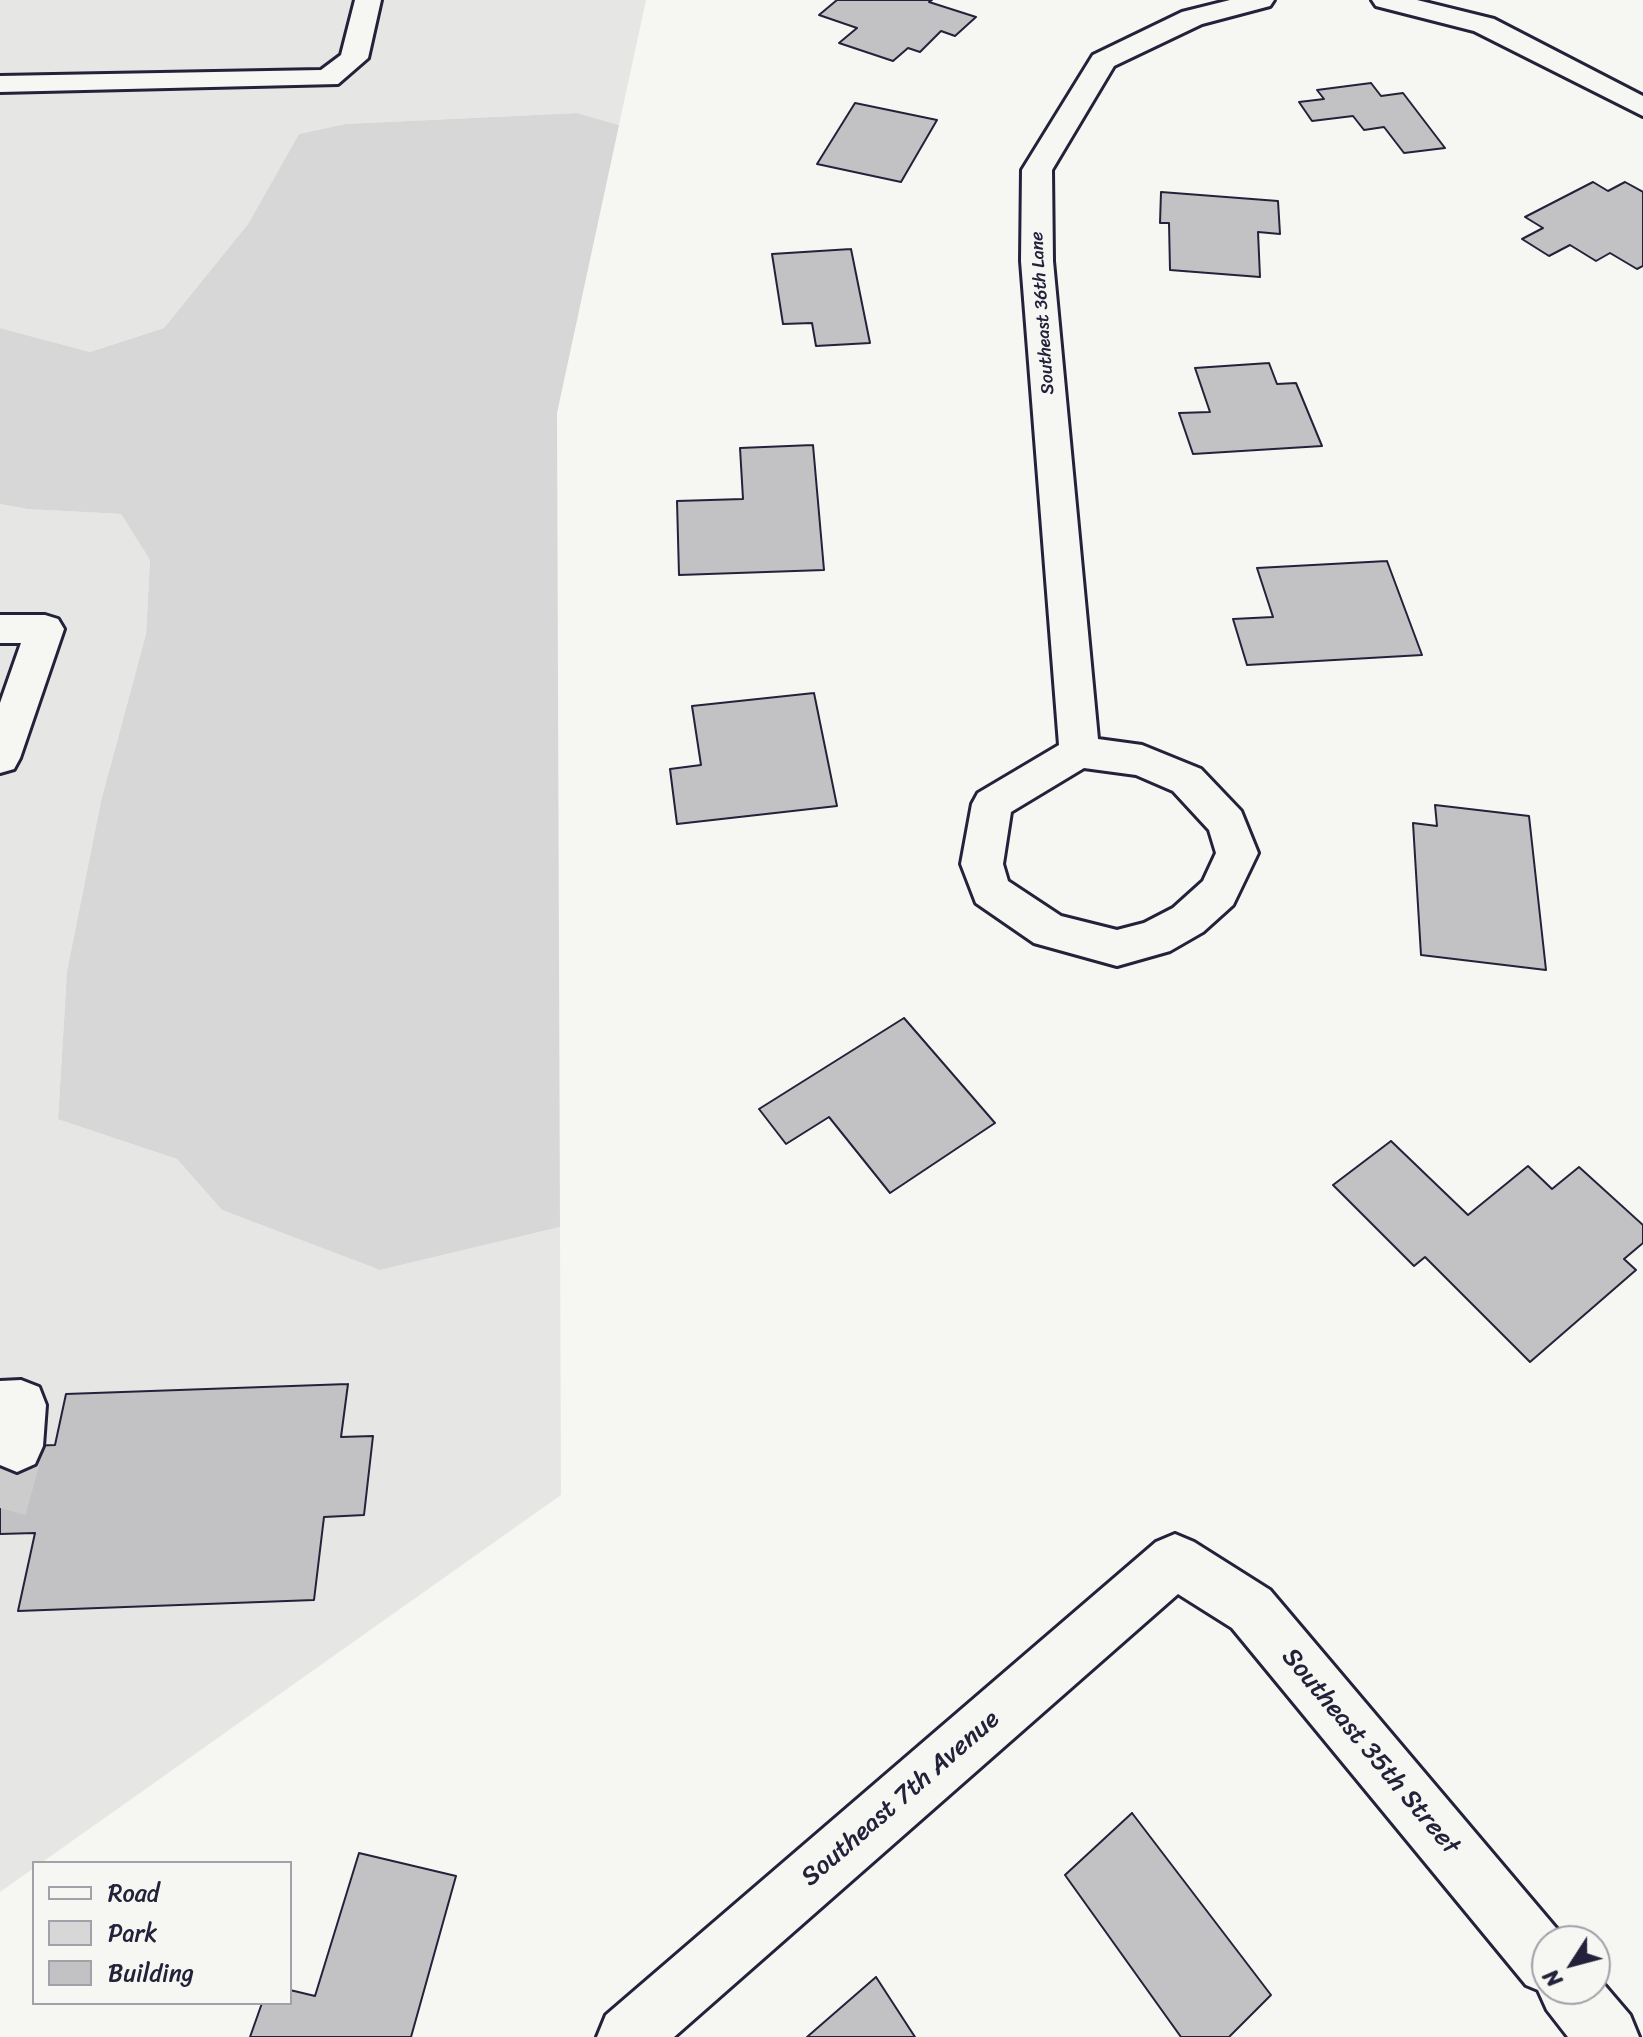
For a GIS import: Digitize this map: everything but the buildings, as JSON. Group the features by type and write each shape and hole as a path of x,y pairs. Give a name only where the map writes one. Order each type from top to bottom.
{"street":[{"path":"0,84 328,78 354,58 368,0"},
{"name":"Southeast 36th Lane","path":"1079,752 1037,261 1037,170 1103,61 1192,18 1261,0"},
{"path":"1385,0 1484,25 1643,107"},
{"path":"0,629 45,629 0,758"},
{"path":"1079,752 1142,760 1187,780 1227,822 1237,853 1218,893 1188,920 1155,938 1117,948 1049,931 991,891 982,864 992,804 1079,752"},
{"name":"Southeast 35th Street","path":"1175,1561 1251,1609 1531,1945"},
{"name":"Southeast 7th Avenue","path":"628,2037 1175,1561"},
{"path":"1581,2005 1608,2037"}],"shaded area":[{"path":"0,0 646,0 619,125 577,113 345,124 299,134 248,224 164,328 90,352 0,328"},
{"path":"0,504 27,509 121,514 150,560 146,634 101,801 67,971 58,1118 177,1159 222,1210 380,1270 560,1227 561,1495 44,1861 32,1861 32,1869 0,1892"}],"green space":[{"path":"577,113 619,125 557,413 560,1227 380,1270 222,1210 177,1159 58,1119 67,971 101,801 146,634 150,560 121,514 27,509 0,504 0,328 90,352 164,328 248,224 299,134 345,124"}],"tunnel":[{"path":"0,1508 17,1446"}]}
